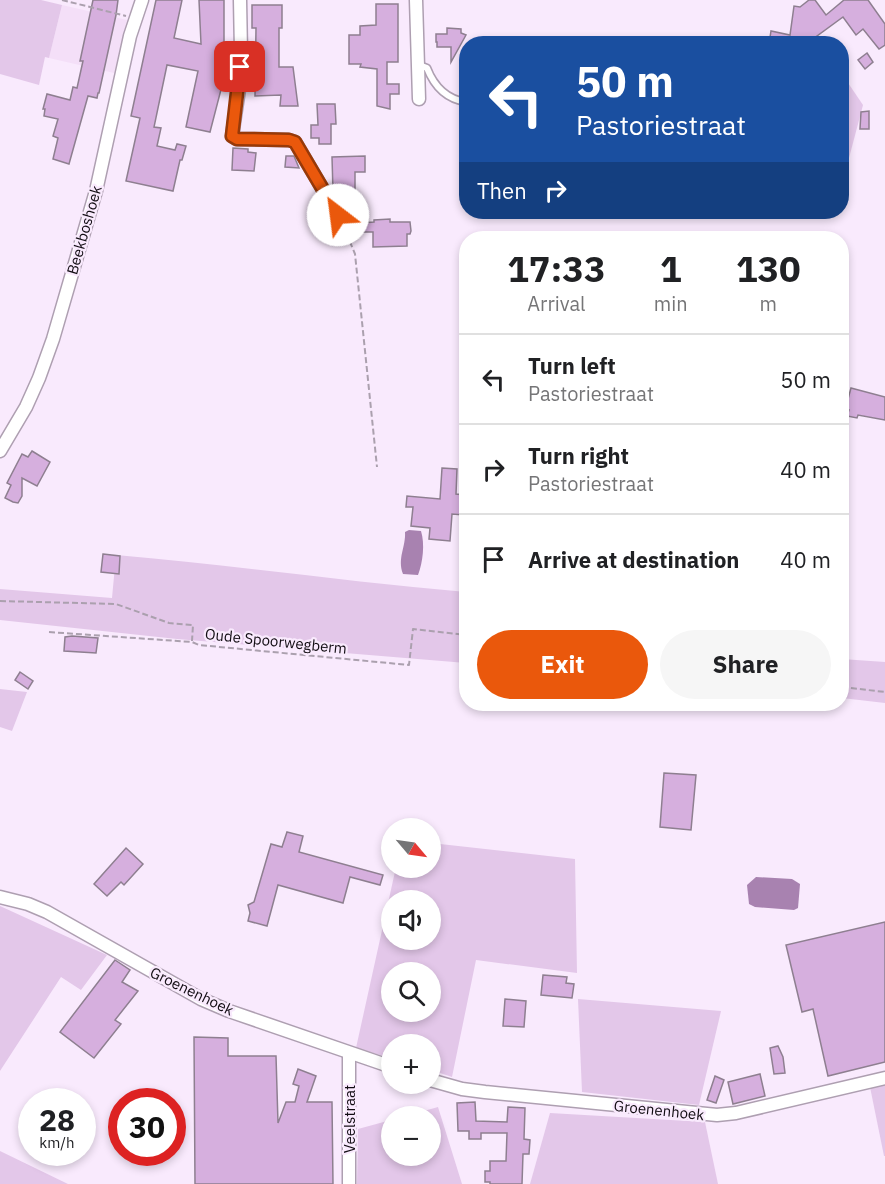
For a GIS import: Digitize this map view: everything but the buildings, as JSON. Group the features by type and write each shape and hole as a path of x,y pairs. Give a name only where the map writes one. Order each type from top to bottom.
{"street":[{"name":"Beekboshoek","path":"0,451 26,407 53,339 96,191 135,18 142,0"},
{"path":"240,0 240,83 232,136 237,139 295,142 338,215"},
{"path":"416,0 419,99"},
{"name":"Groenenhoek","path":"0,897 28,904 47,912 201,999 381,1064"},
{"name":"Veelstraat","path":"349,1054 349,1184"},
{"name":"Groenenhoek","path":"441,1083 484,1092 717,1115 736,1113 885,1078"}],"lane":[{"path":"418,64 427,68 434,83 447,95 459,99"}],"path":[{"path":"62,0 135,18"},
{"path":"338,215 355,254 377,468"},
{"name":"Oude Spoorwegberm","path":"0,601 116,604 169,623 193,625 192,642 199,645 409,665 412,629 459,634"},
{"path":"49,632 192,642"},
{"path":"849,688 885,692"}],"shaded area":[{"path":"0,0 41,0 62,5 49,58 45,57 39,85 0,74"},
{"path":"62,5 127,20 114,73 49,58"},
{"path":"849,84 863,105 849,158"},
{"path":"421,531 422,536 423,553 418,575 403,574 401,568 405,532"},
{"path":"116,555 459,591 459,662 177,639 0,620 0,589 112,598"},
{"path":"849,659 885,662 885,703 849,699"},
{"path":"0,689 27,692 12,731 0,727"},
{"path":"441,844 575,859 577,973 476,960 452,1077 441,1073 441,1034 381,1034 381,1055 356,1048 381,935 381,950 441,950 441,890 391,890 394,878 441,878"},
{"path":"756,877 792,879 800,884 798,908 794,910 755,907 749,904 747,885"},
{"path":"0,906 107,955 81,990 61,977 0,1071"},
{"path":"578,999 721,1011 699,1105 582,1092"},
{"path":"885,1084 885,1156 884,1156 870,1087"},
{"path":"550,1113 705,1122 718,1184 530,1184"},
{"path":"441,1117 462,1184 357,1184 358,1129 381,1123 381,1166 441,1166"},
{"path":"0,1151 18,1160 18,1166 31,1166 68,1184 0,1184"}],"route":[{"path":"240,67 240,83 232,136 237,139 295,142 338,215"}]}
